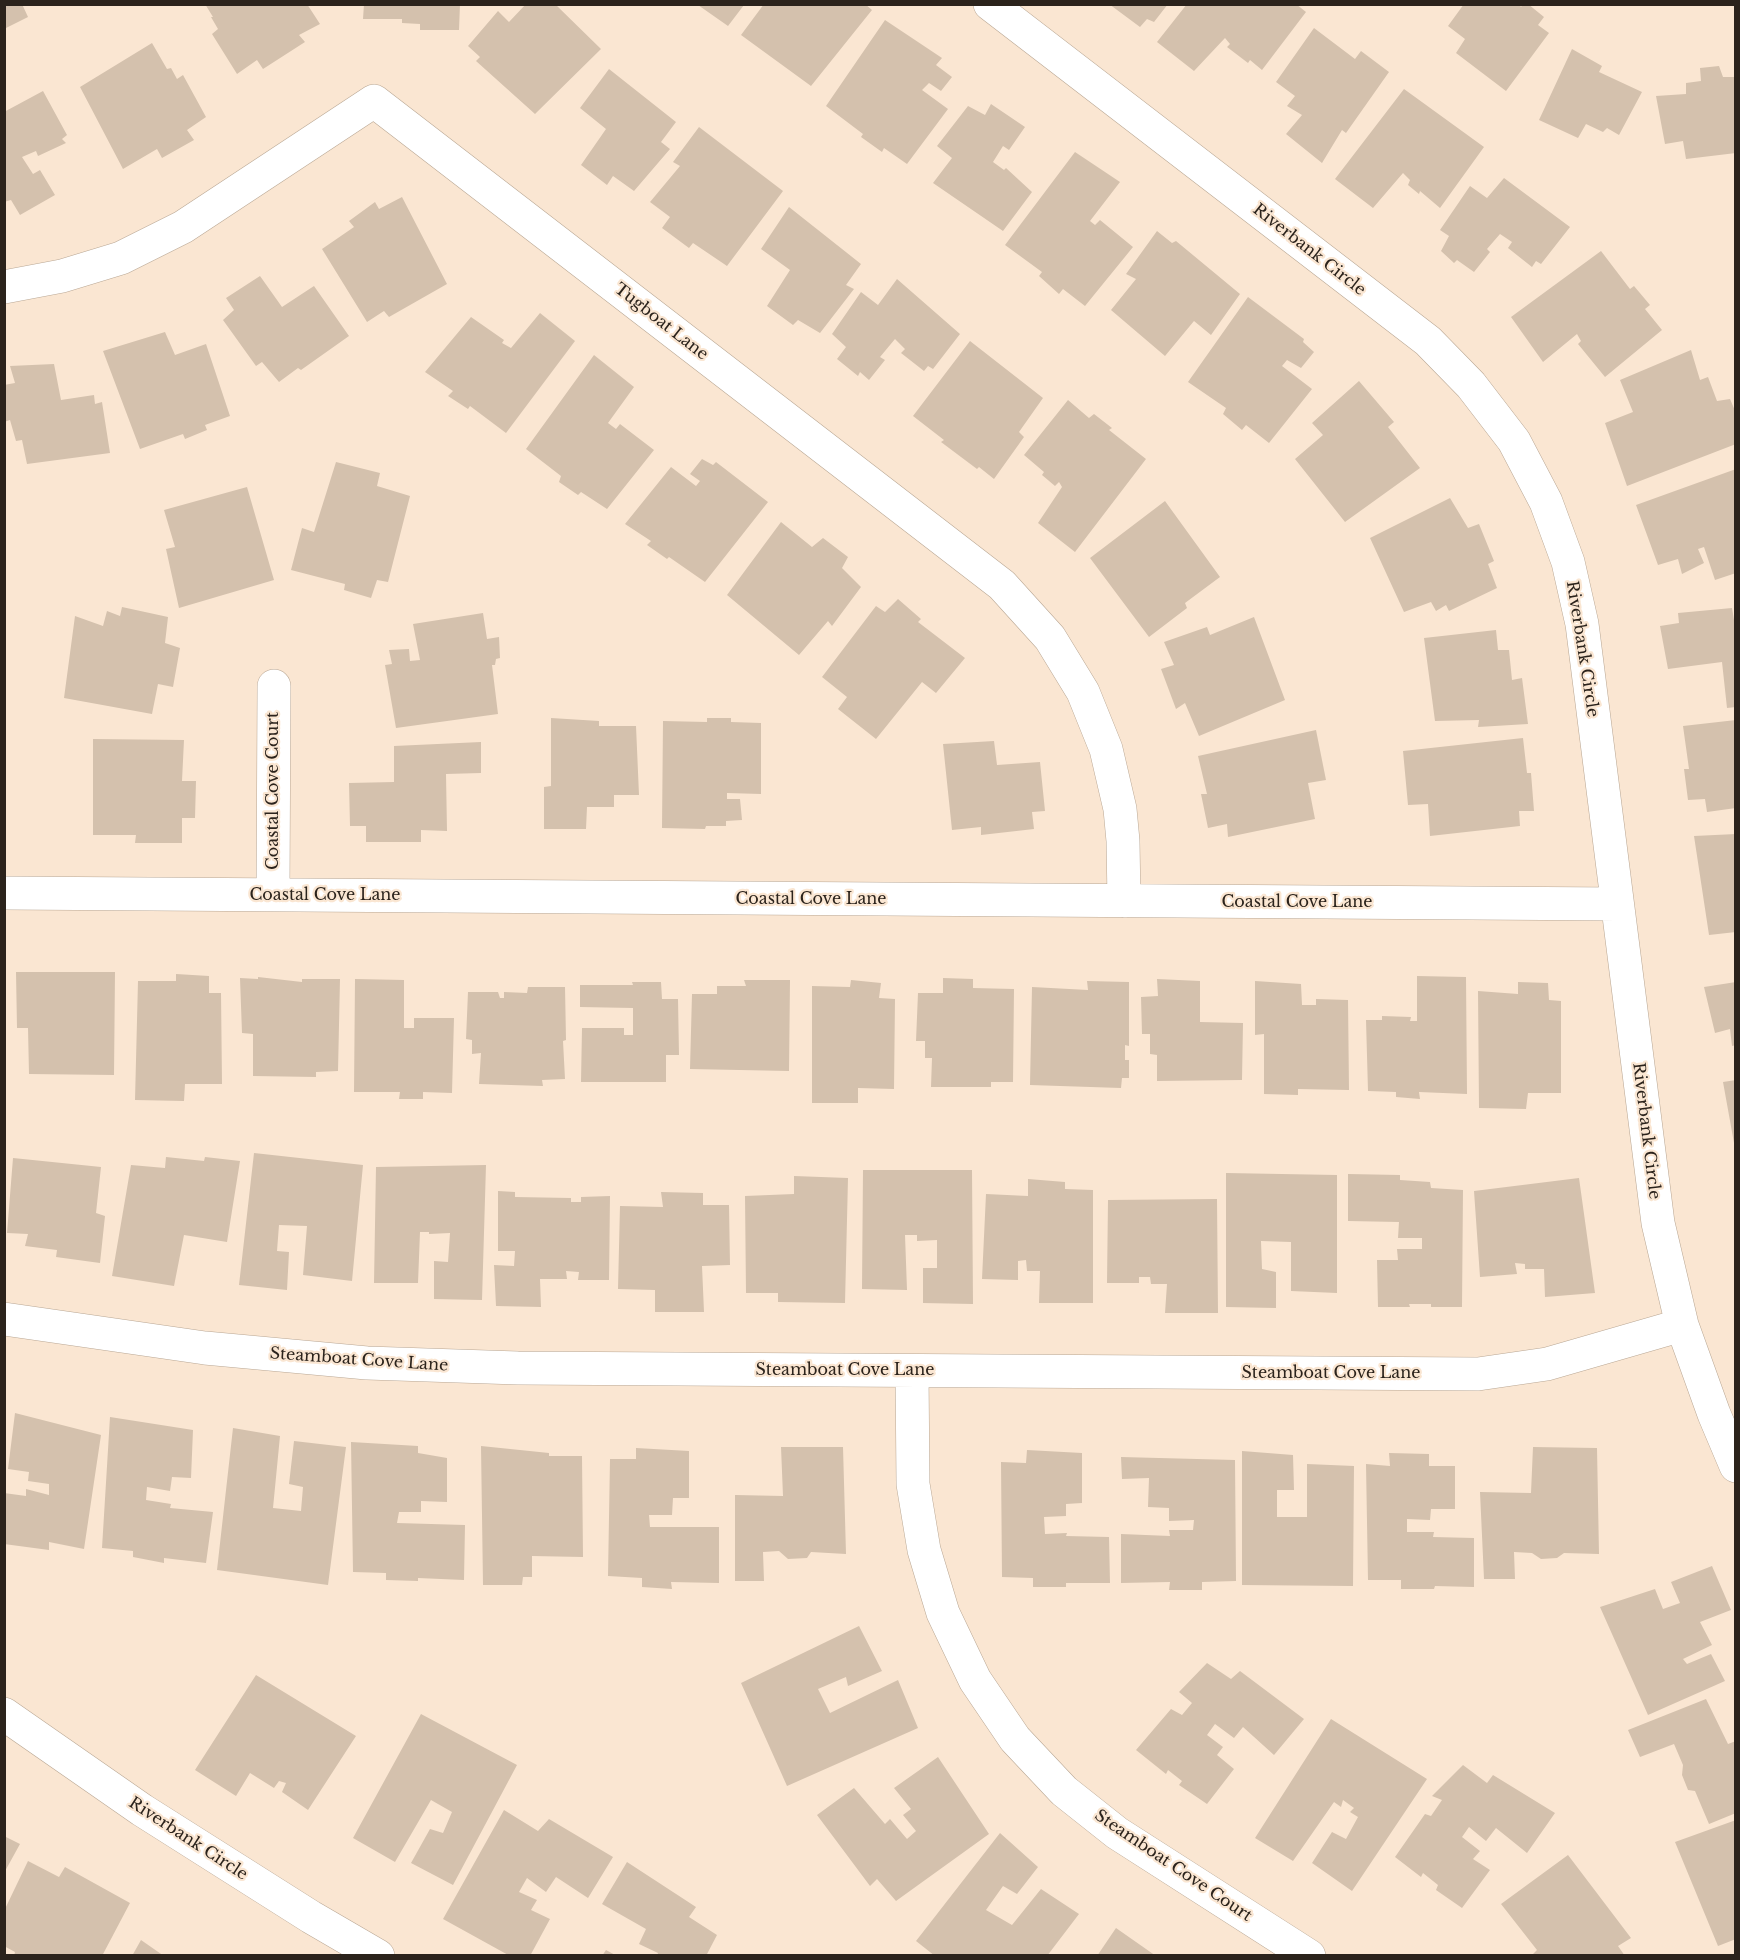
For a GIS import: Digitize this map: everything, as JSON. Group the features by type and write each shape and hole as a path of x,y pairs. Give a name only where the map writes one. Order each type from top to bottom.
{"street":[{"name":"Riverbank Circle","path":"990,4 1428,341 1471,385 1514,441 1546,502 1568,562 1580,614 1658,1223 1682,1325 1714,1414 1736,1466"},
{"name":"Tugboat Lane","path":"4,287 62,276 121,258 183,227 374,101 1002,585 1050,638 1083,692 1106,749 1120,809 1124,901"},
{"name":"Coastal Cove Court","path":"273,895 274,686"},
{"name":"Coastal Cove Lane","path":"4,893 1617,904"},
{"name":"Steamboat Cove Lane","path":"4,1318 205,1348 367,1363 518,1368 1478,1374 1547,1364 1682,1325"},
{"name":"Steamboat Cove Court","path":"912,1371 914,1484 924,1550 943,1613 975,1680 988,1700 1015,1739 1064,1791 1116,1833 1310,1956"},
{"name":"Riverbank Circle","path":"4,1714 142,1810 311,1917 378,1956"}],"building":[{"path":"4,4 22,4 28,17 4,29"},
{"path":"205,4 307,4 320,24 299,35 305,42 263,69 257,60 237,74 212,34 218,29"},
{"path":"364,4 460,4 459,30 420,30 420,24 402,23 402,19 363,19"},
{"path":"526,4 555,4 601,49 535,114 476,61 480,57 468,46 498,11 509,22"},
{"path":"764,4 865,4 872,10 811,86 741,35"},
{"path":"1109,4 1168,4 1154,22 1147,19 1140,27"},
{"path":"1187,4 1296,4 1306,12 1262,70 1250,60 1248,63 1227,47 1230,44 1225,38 1194,71 1157,42"},
{"path":"1464,4 1519,4 1521,7 1523,4 1528,4 1544,17 1538,25 1549,33 1506,91 1456,53 1465,39 1448,26"},
{"path":"698,5 744,5 728,26"},
{"path":"885,20 942,58 936,65 952,77 941,91 929,83 922,90 948,109 907,164 884,148 882,152 861,137 863,134 826,106"},
{"path":"1314,28 1355,59 1361,51 1389,72 1346,133 1342,130 1322,163 1286,134 1302,115 1287,106 1295,96 1276,82"},
{"path":"152,43 167,69 171,68 177,79 183,75 206,117 187,130 194,140 162,158 157,149 123,169 80,87"},
{"path":"1572,49 1602,66 1599,72 1642,92 1619,135 1607,128 1603,132 1586,124 1578,138 1539,120"},
{"path":"1719,66 1723,77 1736,77 1736,153 1686,159 1683,141 1665,144 1656,96 1686,94 1686,83 1701,81 1700,68"},
{"path":"609,69 676,122 661,142 670,149 634,191 613,176 607,185 581,165 606,129 580,108"},
{"path":"1404,89 1484,147 1440,208 1420,191 1419,194 1408,185 1410,180 1403,173 1373,208 1335,179"},
{"path":"43,91 67,135 62,139 66,143 38,156 36,151 22,157 33,174 40,170 55,195 20,215 11,200 4,202 4,112"},
{"path":"991,104 1025,127 1009,150 1003,146 993,162 1004,170 1006,168 1032,192 1003,231 933,183 952,158 937,146 968,106 985,115"},
{"path":"699,127 783,191 727,266 693,243 689,248 662,228 670,217 650,202 680,166 673,162"},
{"path":"1075,152 1120,182 1090,221 1095,225 1100,220 1133,247 1085,306 1063,289 1059,294 1039,276 1042,272 1005,245"},
{"path":"1504,178 1570,227 1541,264 1536,261 1532,267 1508,248 1512,242 1500,234 1487,249 1490,252 1474,272 1457,260 1454,263 1441,251 1449,236 1440,230 1470,186 1487,198"},
{"path":"402,197 447,284 389,317 384,311 367,322 322,249 354,227 349,221 375,202 379,209"},
{"path":"789,207 861,264 846,285 854,289 820,333 798,320 793,325 767,306 790,270 761,249"},
{"path":"1157,231 1172,243 1176,241 1240,294 1211,335 1194,321 1165,356 1111,310 1136,279 1126,274"},
{"path":"1601,251 1630,289 1634,286 1650,305 1645,309 1662,330 1605,377 1578,344 1581,341 1577,334 1543,362 1511,317"},
{"path":"260,276 282,307 314,286 349,336 301,370 298,368 279,382 262,362 256,366 223,320 234,310 226,298"},
{"path":"897,279 960,334 933,369 928,366 924,371 901,353 905,349 895,339 880,357 885,360 869,380 860,372 858,376 837,359 846,347 832,334 861,292 878,305"},
{"path":"1248,297 1304,339 1303,342 1314,352 1301,368 1287,360 1282,366 1312,389 1269,443 1246,425 1242,430 1223,414 1226,408 1188,382"},
{"path":"540,313 575,341 506,433 470,406 468,409 448,396 453,391 425,372 471,317 504,340 502,343 511,348"},
{"path":"165,332 175,355 206,344 230,416 205,425 207,430 185,439 183,434 140,449 103,351"},
{"path":"970,341 1043,398 1019,432 1024,437 994,479 941,442 944,440 913,416"},
{"path":"1691,350 1700,380 1708,377 1717,401 1730,399 1736,413 1736,444 1627,486 1605,423 1633,412 1620,380"},
{"path":"594,355 634,387 608,423 616,429 620,424 654,450 607,509 581,492 578,495 559,482 561,476 526,449"},
{"path":"54,364 61,400 94,395 95,404 102,402 110,453 27,464 22,440 16,441 10,420 4,422 4,385 15,383 10,366"},
{"path":"1359,381 1394,422 1388,427 1420,468 1345,522 1295,459 1323,435 1312,423"},
{"path":"1068,400 1089,418 1094,414 1112,428 1109,430 1146,459 1075,552 1038,523 1062,487 1059,482 1055,486 1042,475 1044,472 1024,455"},
{"path":"702,459 713,465 716,462 768,502 705,582 647,545 651,541 625,524 671,467 696,486 700,481 690,474"},
{"path":"336,462 380,473 377,486 410,496 388,582 377,580 371,598 344,590 345,584 291,570 302,528 314,532"},
{"path":"1736,469 1736,573 1715,580 1704,547 1698,549 1704,563 1682,574 1678,559 1658,565 1636,505"},
{"path":"247,487 274,580 179,608 166,549 175,547 164,510"},
{"path":"1450,498 1468,528 1479,524 1494,561 1488,564 1497,588 1449,611 1446,605 1436,611 1431,602 1404,612 1370,538"},
{"path":"1165,501 1220,577 1185,603 1187,608 1149,637 1090,558"},
{"path":"781,522 812,547 823,538 848,557 842,568 861,587 832,626 828,621 799,655 727,595"},
{"path":"898,599 921,619 918,622 965,658 936,693 922,682 876,739 838,709 847,697 822,677 876,606 885,612"},
{"path":"122,607 168,617 165,643 180,648 173,687 158,684 152,714 64,698 75,616 103,626 107,611 120,616"},
{"path":"1732,608 1734,620 1736,619 1736,707 1727,708 1722,662 1668,669 1660,626 1679,623 1678,613"},
{"path":"483,613 487,639 499,637 500,658 496,659 495,665 492,665 498,714 396,728 385,665 392,664 389,650 409,649 410,661 420,660 413,624"},
{"path":"1254,617 1285,700 1199,736 1185,703 1176,709 1161,669 1174,665 1164,642 1207,627 1210,635"},
{"path":"1496,630 1498,650 1509,650 1512,680 1522,678 1528,724 1478,727 1479,720 1435,721 1424,638"},
{"path":"551,718 599,721 599,726 636,726 639,795 614,795 614,807 587,807 586,829 544,829 544,787 551,786"},
{"path":"707,718 731,718 731,722 761,723 761,794 727,793 727,799 740,799 742,820 726,821 726,826 706,826 705,829 662,828 663,721 707,722"},
{"path":"1736,720 1736,808 1707,812 1705,799 1688,800 1684,769 1689,769 1683,726"},
{"path":"1316,730 1326,780 1308,783 1315,819 1228,837 1227,824 1208,828 1201,794 1207,794 1198,756"},
{"path":"1523,738 1527,773 1531,773 1534,811 1519,811 1520,826 1430,836 1428,804 1408,805 1403,751"},
{"path":"93,739 184,740 182,781 196,781 195,818 182,818 182,843 135,843 136,835 93,835"},
{"path":"994,741 997,765 1040,762 1045,811 1032,812 1034,829 981,835 981,827 952,830 943,744"},
{"path":"481,742 481,773 446,774 447,831 421,830 421,842 366,842 366,826 350,826 349,783 394,782 394,746"},
{"path":"1736,834 1736,932 1709,935 1694,836"},
{"path":"16,972 115,972 114,1075 29,1074 28,1028 17,1028"},
{"path":"176,974 209,976 209,993 221,993 222,1084 185,1084 184,1101 135,1100 138,981 176,981"},
{"path":"1417,976 1466,977 1467,1094 1419,1092 1420,1099 1396,1097 1396,1092 1368,1091 1366,1020 1382,1020 1382,1016 1411,1017 1410,1021 1417,1021"},
{"path":"258,977 302,982 302,979 340,979 338,1071 316,1072 316,1077 253,1076 253,1034 242,1033 240,978 258,979"},
{"path":"943,978 973,979 973,988 1014,989 1013,1082 991,1082 991,1087 931,1087 932,1058 925,1058 925,1041 916,1041 918,993 943,993"},
{"path":"355,979 404,980 404,1028 414,1028 414,1018 454,1018 452,1093 423,1092 423,1099 399,1099 400,1092 354,1092"},
{"path":"1157,979 1200,981 1200,1022 1243,1023 1242,1080 1157,1081 1157,1055 1150,1054 1150,1034 1142,1034 1141,997 1158,996"},
{"path":"744,980 790,980 789,1071 690,1069 692,994 717,994 717,986 746,986"},
{"path":"851,980 881,983 879,998 895,999 894,1089 858,1088 858,1103 812,1103 812,986 850,987"},
{"path":"1087,981 1129,982 1129,1046 1125,1045 1125,1060 1129,1060 1129,1078 1122,1078 1121,1088 1030,1085 1032,987 1088,990"},
{"path":"1255,981 1301,984 1302,1005 1316,1005 1316,999 1348,1000 1349,1090 1298,1089 1298,1095 1264,1094 1264,1034 1255,1035"},
{"path":"632,982 661,982 662,999 678,999 679,1055 666,1055 666,1082 581,1082 582,1028 624,1028 624,1035 633,1035 633,1008 580,1007 580,985 633,985"},
{"path":"1518,982 1548,983 1549,1000 1561,1001 1561,1093 1528,1093 1526,1109 1479,1108 1478,991 1518,994"},
{"path":"1736,982 1736,1045 1732,1046 1730,1029 1715,1033 1704,987"},
{"path":"528,987 565,987 566,1040 563,1041 565,1079 542,1080 543,1086 479,1084 481,1053 472,1054 472,1040 466,1039 468,992 498,992 500,998 504,998 504,992 527,993"},
{"path":"1736,1080 1736,1143 1734,1143 1723,1082"},
{"path":"254,1153 363,1165 352,1281 303,1275 307,1226 279,1225 277,1251 289,1252 287,1290 239,1285"},
{"path":"166,1157 204,1161 205,1157 240,1161 227,1242 184,1235 174,1286 112,1276 131,1165 165,1168"},
{"path":"13,1158 101,1167 96,1213 105,1216 100,1263 56,1257 57,1250 25,1246 28,1234 7,1233"},
{"path":"486,1165 482,1300 434,1299 434,1261 448,1262 450,1233 420,1232 418,1283 374,1283 376,1167"},
{"path":"863,1170 972,1170 973,1304 923,1303 923,1268 937,1268 937,1240 917,1241 917,1235 905,1235 907,1290 862,1289"},
{"path":"1226,1173 1337,1175 1337,1293 1291,1291 1291,1242 1261,1241 1262,1269 1276,1272 1276,1308 1226,1307"},
{"path":"1348,1174 1400,1175 1400,1180 1430,1182 1431,1188 1463,1190 1462,1307 1409,1304 1410,1307 1378,1307 1377,1260 1398,1260 1397,1249 1422,1249 1422,1238 1398,1238 1399,1222 1348,1221"},
{"path":"794,1176 848,1178 845,1303 778,1302 778,1293 746,1293 745,1196 794,1194"},
{"path":"1579,1178 1595,1293 1545,1297 1544,1269 1525,1269 1525,1264 1515,1263 1517,1274 1480,1277 1474,1191"},
{"path":"1028,1179 1065,1182 1065,1189 1093,1190 1093,1303 1039,1303 1040,1271 1027,1271 1026,1260 1018,1261 1018,1280 982,1279 986,1194 1028,1196"},
{"path":"498,1191 515,1192 515,1197 571,1198 571,1202 581,1202 581,1197 610,1196 609,1280 578,1280 579,1272 566,1271 567,1279 540,1279 541,1307 496,1306 494,1265 514,1266 515,1251 498,1251"},
{"path":"661,1192 703,1193 703,1205 729,1205 730,1265 702,1266 704,1312 655,1312 655,1290 618,1289 620,1206 663,1207"},
{"path":"1217,1199 1218,1313 1165,1313 1167,1284 1151,1284 1150,1277 1139,1277 1139,1283 1107,1283 1108,1200"},
{"path":"15,1413 101,1435 84,1549 49,1542 49,1550 4,1544 4,1493 26,1496 26,1489 49,1495 49,1484 28,1481 29,1472 8,1469"},
{"path":"110,1417 193,1430 191,1478 172,1477 170,1491 147,1487 146,1500 171,1504 170,1508 213,1512 206,1563 164,1558 164,1563 133,1557 133,1551 102,1548"},
{"path":"233,1428 280,1436 273,1508 301,1511 303,1487 289,1484 294,1441 346,1447 328,1585 217,1570"},
{"path":"351,1442 418,1446 418,1453 447,1458 447,1502 421,1501 421,1512 399,1512 397,1523 465,1525 464,1580 418,1578 418,1581 386,1580 386,1573 353,1572"},
{"path":"481,1446 549,1453 549,1456 582,1456 583,1557 532,1556 532,1577 523,1577 522,1585 483,1585"},
{"path":"781,1447 843,1447 846,1554 811,1552 807,1558 788,1559 779,1551 763,1552 764,1581 735,1581 735,1495 783,1496"},
{"path":"1533,1447 1597,1448 1599,1554 1564,1553 1557,1558 1541,1559 1532,1553 1514,1552 1515,1579 1484,1579 1480,1492 1531,1493"},
{"path":"636,1448 689,1451 689,1498 673,1498 672,1515 649,1515 650,1527 719,1527 719,1583 671,1582 672,1589 642,1587 642,1578 608,1576 610,1459 636,1459"},
{"path":"1027,1450 1082,1453 1082,1503 1066,1504 1066,1516 1044,1517 1045,1534 1067,1533 1066,1536 1109,1537 1110,1583 1066,1583 1066,1587 1033,1587 1033,1578 1002,1577 1001,1462 1026,1463"},
{"path":"1242,1451 1293,1455 1294,1490 1277,1490 1277,1517 1307,1517 1307,1464 1354,1466 1353,1586 1242,1585"},
{"path":"1389,1453 1429,1454 1429,1466 1455,1466 1455,1509 1431,1509 1430,1520 1407,1519 1407,1532 1434,1532 1433,1537 1474,1538 1474,1587 1435,1586 1434,1589 1401,1589 1401,1580 1368,1580 1366,1464 1390,1466"},
{"path":"1121,1457 1235,1460 1236,1581 1202,1582 1202,1590 1169,1590 1170,1582 1121,1583 1121,1534 1170,1536 1169,1530 1193,1530 1194,1520 1169,1521 1169,1508 1148,1507 1149,1478 1122,1479"},
{"path":"1712,1566 1731,1610 1700,1622 1712,1645 1683,1659 1687,1664 1711,1654 1725,1681 1648,1715 1600,1607 1655,1589 1663,1609 1680,1603 1671,1582"},
{"path":"859,1626 882,1671 848,1686 846,1677 818,1689 830,1713 898,1680 918,1728 787,1786 741,1683"},
{"path":"1207,1663 1231,1679 1240,1671 1304,1719 1274,1755 1243,1727 1234,1738 1215,1724 1207,1735 1223,1747 1217,1755 1234,1769 1207,1804 1179,1785 1182,1781 1168,1770 1166,1774 1136,1750 1171,1709 1182,1715 1192,1703 1179,1692"},
{"path":"256,1675 356,1736 308,1810 282,1792 286,1783 279,1781 274,1788 250,1773 236,1796 195,1770"},
{"path":"1706,1699 1728,1744 1736,1741 1736,1813 1709,1824 1695,1791 1688,1790 1682,1775 1683,1765 1674,1744 1640,1757 1628,1730"},
{"path":"421,1714 517,1765 453,1885 411,1863 430,1829 443,1833 452,1812 431,1800 395,1862 353,1838"},
{"path":"1331,1719 1427,1779 1352,1891 1312,1863 1332,1832 1346,1839 1358,1817 1350,1812 1354,1808 1343,1800 1341,1807 1334,1802 1293,1861 1255,1838"},
{"path":"938,1757 989,1834 896,1901 877,1879 870,1886 817,1815 854,1788 885,1824 890,1819 907,1839 916,1831 903,1815 911,1809 894,1788"},
{"path":"1463,1765 1487,1783 1493,1775 1555,1813 1527,1853 1496,1828 1486,1841 1469,1827 1462,1837 1480,1851 1473,1859 1490,1870 1462,1908 1436,1890 1438,1885 1423,1873 1421,1877 1395,1857 1425,1814 1431,1816 1442,1800 1432,1796"},
{"path":"504,1810 538,1831 549,1819 613,1857 588,1898 556,1877 546,1892 527,1878 519,1892 537,1900 531,1910 550,1919 530,1956 510,1956 443,1919"},
{"path":"1736,1820 1736,1939 1718,1946 1675,1842"},
{"path":"1000,1833 1038,1867 1017,1894 1003,1886 986,1910 1012,1925 1041,1889 1079,1914 1047,1956 935,1956 916,1941"},
{"path":"4,1836 20,1844 4,1873"},
{"path":"1568,1855 1631,1938 1618,1946 1625,1956 1531,1956 1537,1950 1501,1904"},
{"path":"28,1861 59,1877 65,1867 130,1903 102,1956 14,1956 15,1952 4,1946 4,1911"},
{"path":"627,1862 696,1907 689,1917 717,1935 706,1956 657,1956 658,1953 639,1944 646,1929 602,1904"},
{"path":"1116,1928 1156,1956 1097,1956"},
{"path":"141,1940 164,1956 132,1956"},
{"path":"606,1950 617,1956 602,1956"}]}
